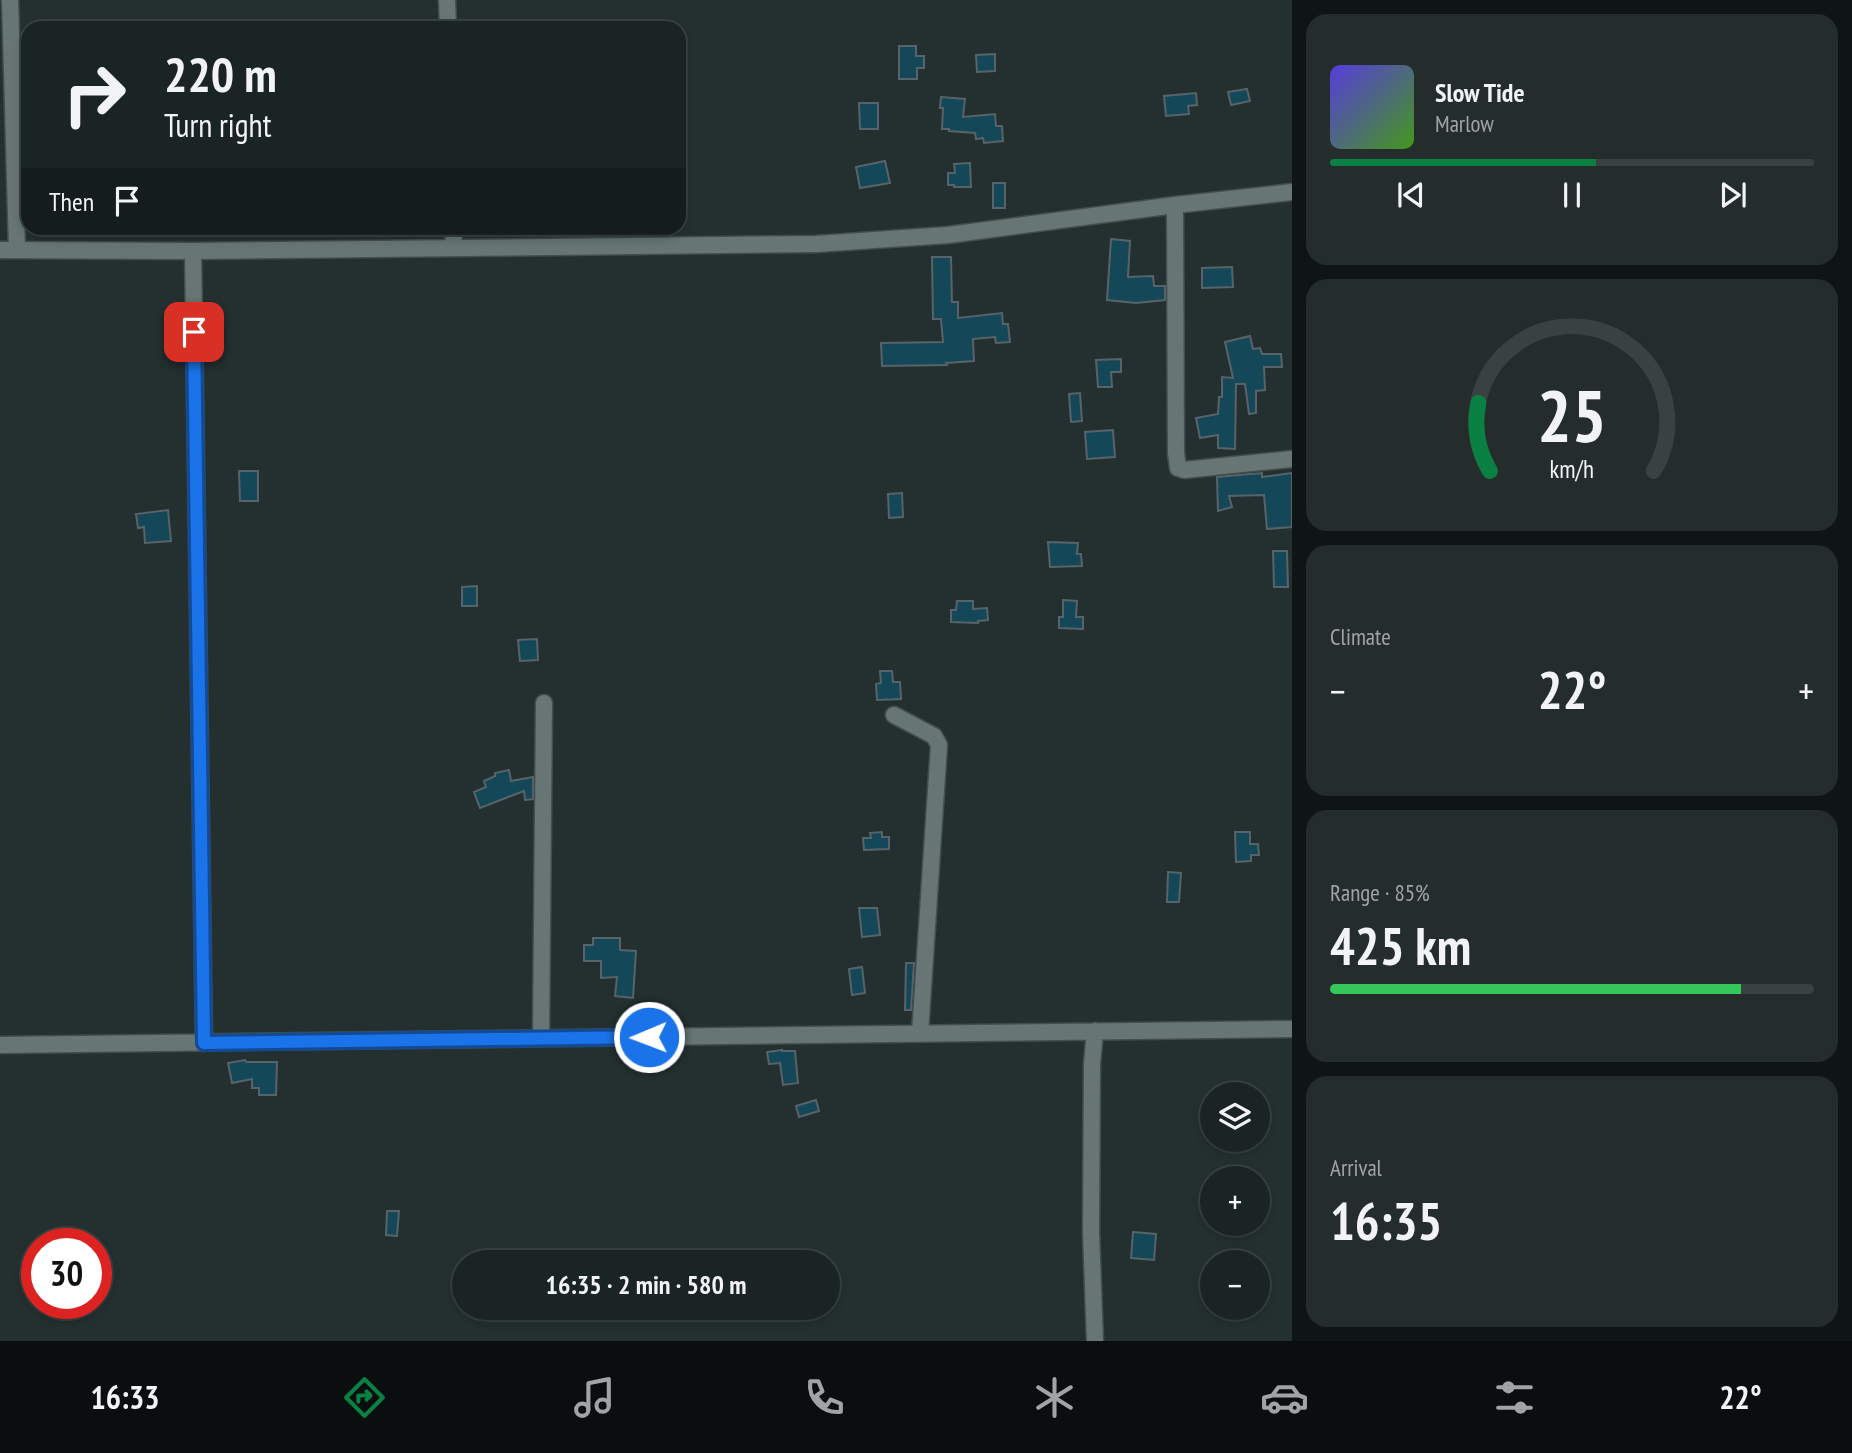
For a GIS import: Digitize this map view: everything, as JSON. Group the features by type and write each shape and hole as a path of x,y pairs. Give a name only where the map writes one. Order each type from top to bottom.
{"street":[{"path":"10,0 17,250"},
{"path":"447,0 448,21"},
{"path":"0,250 192,251 816,244 948,235 1292,192"},
{"path":"1175,205 1178,468 1184,470 1292,459"},
{"path":"453,235 454,247"},
{"path":"192,251 204,1043"},
{"path":"541,1038 544,702"},
{"path":"894,715 933,736 939,745 920,1033"},
{"path":"0,1045 1292,1029"},
{"path":"1095,1031 1092,1064 1091,1232 1095,1341"}],"building":[{"path":"899,46 916,46 916,56 924,56 924,68 917,68 917,79 899,79"},
{"path":"995,54 995,71 977,72 976,55"},
{"path":"1247,89 1250,101 1231,105 1228,92"},
{"path":"1196,93 1197,105 1188,106 1189,114 1166,116 1164,96"},
{"path":"941,97 965,99 963,117 995,114 996,126 1002,126 1003,141 984,143 983,138 976,139 975,133 942,129"},
{"path":"859,103 878,103 878,129 860,129"},
{"path":"885,161 890,183 860,188 856,167"},
{"path":"970,163 971,187 948,185 948,173 955,173 954,164"},
{"path":"993,183 1005,183 1005,208 993,208"},
{"path":"1111,239 1130,241 1128,277 1153,276 1154,286 1165,286 1165,300 1136,303 1107,300"},
{"path":"932,257 951,257 952,302 958,302 958,318 1002,313 1003,324 1008,324 1010,342 996,343 995,337 973,339 974,361 946,363 947,365 882,366 881,343 943,342 941,319 933,319"},
{"path":"1232,267 1233,287 1202,288 1202,268"},
{"path":"1250,336 1253,349 1260,348 1262,354 1281,354 1282,367 1264,367 1265,390 1256,391 1256,413 1249,414 1245,384 1236,384 1235,449 1218,448 1218,435 1200,438 1196,418 1218,414 1219,397 1222,397 1222,377 1233,378 1225,342"},
{"path":"1121,359 1121,372 1111,372 1112,387 1098,387 1096,360"},
{"path":"1080,393 1082,421 1071,422 1069,394"},
{"path":"1113,430 1115,457 1087,459 1085,432"},
{"path":"239,471 258,471 258,501 240,501"},
{"path":"1262,473 1262,477 1292,473 1292,527 1267,529 1264,495 1229,496 1232,507 1218,511 1217,477"},
{"path":"902,493 903,517 889,518 888,494"},
{"path":"168,510 171,541 145,543 144,527 138,528 136,514"},
{"path":"1048,542 1078,543 1077,554 1081,554 1082,566 1050,567"},
{"path":"1273,551 1287,551 1288,587 1274,587"},
{"path":"477,586 477,606 462,606 462,587"},
{"path":"1063,600 1077,601 1076,617 1083,617 1083,629 1059,628 1059,617 1063,617"},
{"path":"957,601 973,601 973,609 987,608 988,620 978,623 951,622 951,610 956,610"},
{"path":"537,639 538,660 520,661 518,640"},
{"path":"880,671 892,671 893,682 900,682 901,699 877,700 876,684 881,683"},
{"path":"509,770 511,781 533,777 533,799 525,800 524,791 480,808 474,792 486,787 484,781 495,776 495,773"},
{"path":"882,832 882,837 889,837 889,849 864,850 863,838 871,838 870,833"},
{"path":"1235,832 1250,832 1250,844 1258,844 1259,855 1251,855 1251,861 1236,862"},
{"path":"1168,872 1181,873 1179,902 1167,902"},
{"path":"859,908 877,908 880,935 862,937"},
{"path":"593,938 620,938 620,950 636,951 633,998 615,996 617,977 601,978 601,961 584,961 584,945 593,945"},
{"path":"906,963 914,963 911,1010 905,1010"},
{"path":"862,967 865,993 852,995 849,969"},
{"path":"795,1051 798,1083 783,1085 780,1063 769,1064 767,1052"},
{"path":"245,1060 277,1062 276,1095 259,1095 259,1088 252,1088 252,1079 232,1083 228,1063"},
{"path":"816,1100 819,1111 799,1117 796,1106"},
{"path":"387,1211 399,1211 397,1236 386,1235"},
{"path":"1133,1232 1156,1234 1154,1260 1131,1258"}],"route":[{"path":"194,332 204,1043 649,1037"}]}
